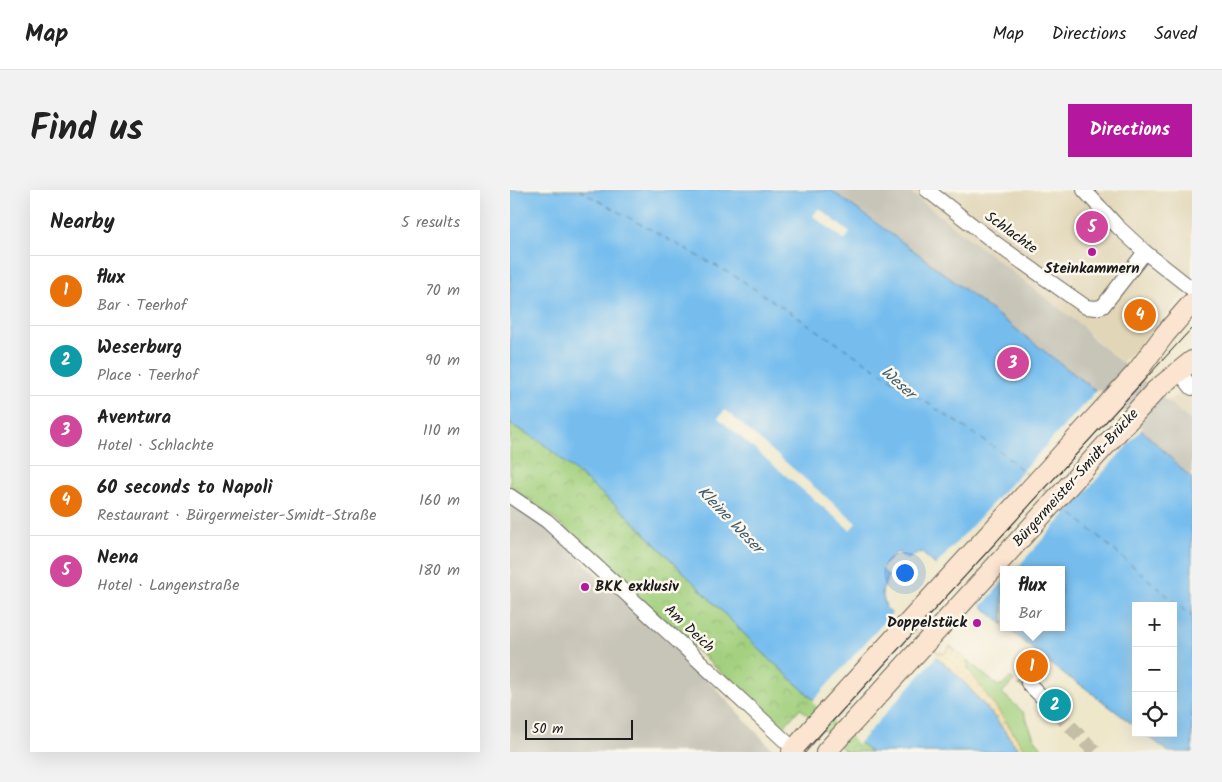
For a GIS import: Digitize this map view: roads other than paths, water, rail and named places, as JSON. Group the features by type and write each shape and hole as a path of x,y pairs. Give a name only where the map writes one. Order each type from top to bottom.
{"main road":[{"name":"Bürgermeister-Smidt-Brücke","path":"794,751 816,724 1136,373 1165,334 1192,303"},
{"name":"Bürgermeister-Smidt-Brücke","path":"830,747 1156,390 1185,366"}],"street":[{"path":"1084,190 1117,226 1145,252 1192,288"},
{"name":"Schlachte","path":"933,192 998,245 1086,307 1096,308 1102,306 1145,252"},
{"path":"1185,366 1192,388"},
{"name":"Am Deich","path":"510,496 546,521 794,751"},
{"path":"1028,683 1041,696"}],"water":[{"path":"510,190 831,190 917,253 1112,403 1192,479 1192,752 1169,752 1149,737 1177,737 1177,602 1132,602 1132,724 1084,687 1059,671 1011,631 1065,631 1065,566 1000,566 1000,622 921,552 907,559 897,552 881,568 888,576 882,592 886,608 963,681 995,718 1020,752 870,752 760,650 627,515 540,441 510,424"}],"tunnel":[{"path":"1019,675 1028,683"},
{"path":"1041,696 1095,752"}],"tram line":[{"path":"804,752 1192,328"}],"place":[{"name":"Nena","path":"1092,227"},
{"name":"Steinkammern","path":"1092,252"},
{"name":"60 seconds to Napoli","path":"1140,315"},
{"name":"Aventura","path":"1013,363"},
{"name":"BKK exklusiv","path":"585,587"},
{"name":"Doppelstück","path":"977,623"},
{"name":"flux","path":"1032,666"},
{"name":"Weserburg","path":"1055,705"}],"water label":[{"name":"Weser","path":"898,383"},
{"name":"Kleine Weser","path":"730,520"}]}
